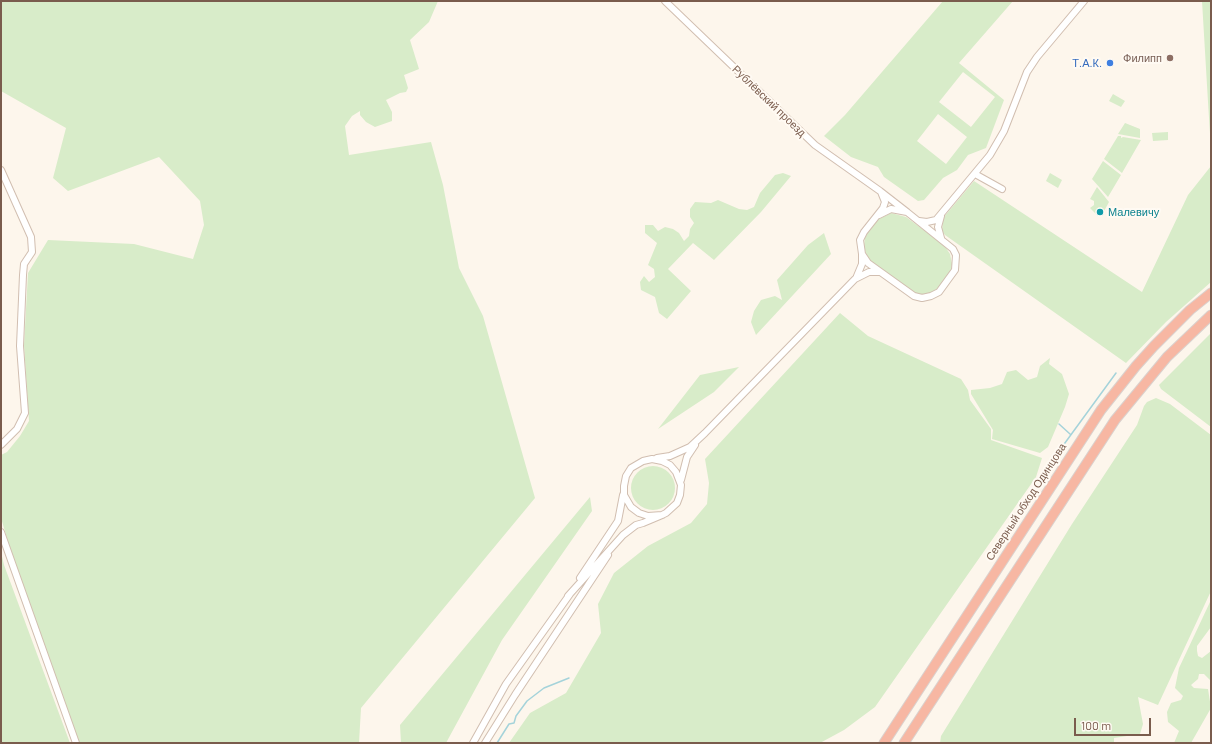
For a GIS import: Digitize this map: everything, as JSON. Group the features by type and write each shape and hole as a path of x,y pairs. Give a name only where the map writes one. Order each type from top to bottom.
{"highway":[{"name":"Северный обход Одинцова","path":"884,743 1101,410 1154,346 1185,315 1211,293"},
{"path":"904,743 1116,420 1167,357 1211,316"}],"street":[{"name":"Рублёвский проезд","path":"665,1 814,145 880,191 906,212"},
{"path":"919,221 932,222 941,215 975,174 998,143 1027,72 1084,1"},
{"path":"1,170 31,237 32,252 24,264 23,275 20,346 25,413 17,429 1,445"},
{"path":"975,174 1002,189"},
{"path":"855,279 862,264 860,240 864,232 879,215 885,202 880,191"},
{"path":"862,254 868,263 879,272 914,296 922,298 939,292 955,270 956,255 953,249 919,221 906,212 891,209 879,215"},
{"path":"941,215 938,227 942,239"},
{"path":"568,596 615,544 636,525 662,515 677,504 687,457 705,433 855,279 869,272 879,272"},
{"path":"473,743 506,684 616,525 622,510 626,476 631,468 648,459 681,452 705,433"},
{"path":"648,459 662,460 670,465 679,476 681,490"},
{"path":"624,490 628,504 635,511 648,516 662,515"},
{"path":"1,532 76,743"},
{"path":"485,743 515,694 598,573 615,544"}],"green space":[{"path":"1,1 438,1 429,22 410,40 419,69 404,75 408,88 406,92 400,93 386,100 392,112 392,121 375,127 366,122 360,115 360,111 352,116 345,126 349,155 431,142 443,185 459,268 483,316 535,498 361,708 359,743 79,743 12,555 1,518 1,455 7,452 20,436 29,421 24,345 28,273 48,240 134,244 193,259 204,225 200,201 159,157 68,191 53,178 66,128 1,91"},
{"path":"943,1 1013,1 959,63 1004,100 986,148 968,155 957,170 943,178 924,200 918,201 884,177 878,167 851,157 824,136 845,115","holes":["963,72 995,97 971,127 939,102","938,114 967,137 946,164 917,141"]},
{"path":"1202,1 1211,1 1211,149 1208,102"},
{"path":"1113,94 1125,101 1121,107 1109,101"},
{"path":"1125,123 1140,129 1140,138 1118,134"},
{"path":"1168,132 1168,140 1153,141 1152,133"},
{"path":"1118,136 1121,136 1121,138 1141,140 1122,173 1104,159"},
{"path":"1103,161 1121,175 1108,197 1092,179"},
{"path":"1211,166 1211,282 1166,322 1126,363 945,235 942,231 943,218 974,181 1142,292 1188,195"},
{"path":"783,173 791,176 761,212 714,260 693,243 668,269 691,291 667,319 659,313 655,297 641,290 640,282 644,276 649,282 655,277 654,269 648,265 657,243 645,233 645,225 653,225 658,231 665,227 673,229 679,233 684,241 689,236 690,229 694,223 690,217 690,209 695,202 711,203 718,200 739,209 747,210 754,207 760,193 775,175"},
{"path":"1050,173 1062,180 1058,188 1046,181"},
{"path":"1097,187 1109,202 1103,213 1099,208 1096,214 1090,208 1094,205 1094,201 1090,199"},
{"path":"891,213 906,217 944,245 950,254 952,264 950,273 938,288 929,294 914,294 870,262 867,256 864,247 865,236 877,220"},
{"path":"824,233 831,254 756,335 751,322 754,311 761,300 775,296 782,300 777,280 808,245"},
{"path":"840,313 868,336 961,379 968,390 970,400 991,429 991,440 1042,458 1036,477 875,707 844,730 820,743 509,743 530,713 566,693 601,633 598,604 614,573 648,546 691,523 707,504 709,483 705,459"},
{"path":"1211,333 1211,427 1161,389 1159,385"},
{"path":"1050,358 1049,364 1062,374 1069,394 1048,447 1040,453 992,439 993,430 971,394 971,390 990,388 1002,384 1007,372 1016,370 1028,380 1037,377 1040,366"},
{"path":"739,367 714,392 658,429 700,375"},
{"path":"1156,398 1170,404 1211,435 1211,591 1158,705 1138,697 1143,724 1140,734 1114,738 1114,743 940,743 941,736 1072,524 1137,425 1144,406 1147,402"},
{"path":"649,466 657,466 662,467 669,472 674,479 674,497 669,504 662,509 649,510 641,507 634,500 631,492 631,484 634,476 641,469"},
{"path":"590,497 592,511 502,640 446,743 401,743 400,725"},
{"path":"1,552 4,565 70,743 1,743"},
{"path":"1210,602 1211,627 1197,646 1197,651 1198,656 1202,658 1211,651 1211,681 1204,674 1199,674 1198,679 1191,685 1194,688 1208,689 1211,708 1191,743 1174,743 1179,731 1168,722 1167,712 1171,703 1181,700 1183,696 1175,688 1179,668"}],"waterway":[{"path":"1062,447 1116,373"},
{"path":"1059,424 1070,434"},
{"path":"497,743 509,724 514,723 516,716 527,701 544,688 569,678"}],"place":[{"name":"Филипп","path":"1170,58"},
{"name":"Т.А.К.","path":"1110,63"},
{"name":"Малевичу","path":"1100,212"}]}
